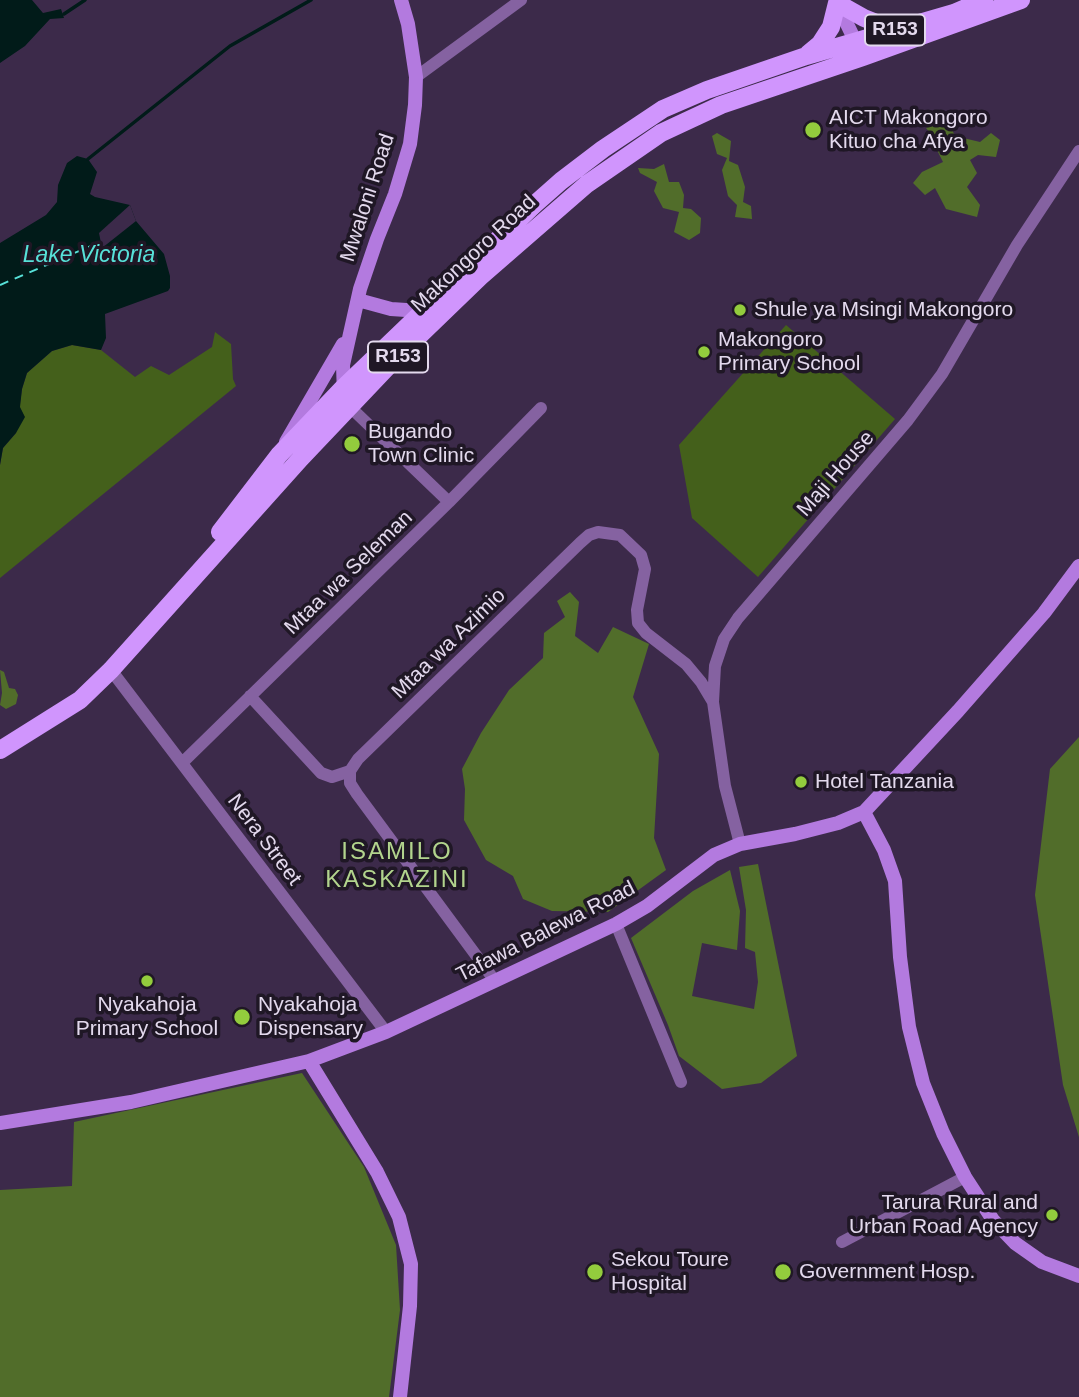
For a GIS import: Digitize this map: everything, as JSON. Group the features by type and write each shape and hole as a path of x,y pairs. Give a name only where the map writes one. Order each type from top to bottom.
{"main road":[{"name":"Mwaloni Road","path":"349,406 343,388 343,365 349,334 364,277 395,194 410,144 415,105 416,77 408,24 401,0"},
{"name":"Makongoro Road","path":"0,739 73,693 110,659 209,547 279,455 421,311 561,181 657,113 707,90 806,56 860,50 907,26 954,13 984,0"},
{"name":"Makongoro Road","path":"0,750 80,699 111,670 349,406 450,306 532,230 587,184 649,140 721,105 860,50 1021,0"},
{"path":"836,1 864,18 884,26 907,26"},
{"path":"836,1 860,50"},
{"path":"806,56 820,44 831,27 836,1"},
{"path":"358,300 391,309 421,311"},
{"path":"279,455 349,334"},
{"name":"Tafawa Balewa Road","path":"0,1123 131,1102 309,1061 386,1032 615,924 648,906 714,855 740,844 838,823 864,812 958,711 1044,612 1079,566"},
{"path":"864,812 884,850 895,881 900,957 909,1027 923,1083 943,1133 965,1177 993,1220 1015,1243 1042,1262 1079,1276"},
{"path":"309,1061 377,1172 399,1217 411,1264 410,1306 400,1397"}],"street":[{"path":"416,77 521,0"},
{"name":"Maji House","path":"740,844 725,786 713,702 715,666 724,639 738,618 908,420 942,374 1017,245 1079,151"},
{"path":"349,406 450,502"},
{"name":"Mtaa wa Seleman","path":"182,763 450,502 541,408"},
{"name":"Mtaa wa Azimio","path":"350,772 358,759 580,543 589,535 598,532 620,535 640,555 645,569 637,610 638,623 646,633 686,664 713,702"},
{"name":"Nera Street","path":"111,670 386,1032"},
{"path":"250,696 321,773 332,777 350,772 350,783 357,794 495,981"},
{"path":"615,924 681,1082"},
{"path":"842,1242 965,1177"}],"green space":[{"path":"947,119 955,136 980,142 991,133 1000,140 996,157 978,155 970,160 977,173 967,187 980,205 977,217 946,209 935,188 925,195 913,183 922,172 943,162 935,146 935,139 926,128"},
{"path":"717,133 731,141 729,161 738,165 745,187 743,202 751,206 752,219 735,217 737,205 728,196 722,170 727,158 717,154 712,136"},
{"path":"664,164 669,182 679,182 684,195 683,208 691,209 701,218 700,233 689,240 674,232 679,212 663,208 654,191 657,182 640,173 638,168 654,169"},
{"path":"786,325 895,419 758,577 692,518 679,445"},
{"path":"215,332 231,344 233,379 236,386 0,578 0,465 3,448 16,433 27,373 52,351 72,345 101,350 135,377 151,366 169,375 212,347"},
{"path":"570,592 579,602 575,636 598,653 613,627 649,644 633,697 659,754 654,838 666,870 608,912 552,911 523,899 513,876 486,860 464,820 465,789 462,769 509,690 543,658 544,633 565,617 557,601"},
{"path":"0,670 4,672 9,688 15,689 18,695 16,704 6,709 0,705"},
{"path":"1079,737 1079,1137 1063,1085 1035,895 1050,769"},
{"path":"758,864 797,1056 761,1083 722,1089 679,1056 631,938 693,891 730,870 740,911 737,950 702,943 692,996 754,1009 758,982 755,952 745,948 746,910 739,867"},
{"path":"302,1073 364,1167 396,1245 400,1310 389,1397 0,1397 0,1190 72,1186 74,1122"}],"water":[{"path":"0,0 32,0 43,13 61,9 64,18 50,19 25,46 0,63"},
{"name":"Lake Victoria","path":"77,156 88,159 97,172 90,194 130,205 136,221 164,254 170,288 105,314 106,338 101,350 72,345 52,351 27,373 20,407 25,417 3,448 0,465 0,243 46,215 57,202 58,185 67,163"}],"pier":[{"path":"130,205 136,221 102,248 99,233"}],"waterway":[{"path":"64,14 85,0"},
{"path":"88,159 230,46 311,0"}],"ferry route":[{"path":"0,285 100,242"}],"place":[{"name":"AICT Makongoro Kituo cha Afya","path":"813,130"},
{"name":"Shule ya Msingi Makongoro","path":"740,310"},
{"name":"Makongoro Primary School","path":"704,352"},
{"name":"Bugando Town Clinic","path":"352,444"},
{"name":"Hotel Tanzania","path":"801,782"},
{"name":"Nyakahoja Primary School","path":"147,981"},
{"name":"Nyakahoja Dispensary","path":"242,1017"},
{"name":"Tarura Rural and Urban Road Agency","path":"1052,1215"},
{"name":"Sekou Toure Hospital","path":"595,1272"},
{"name":"Government Hosp.","path":"783,1272"}],"district":[{"name":"ISAMILO KASKAZINI","path":"397,866"}]}
